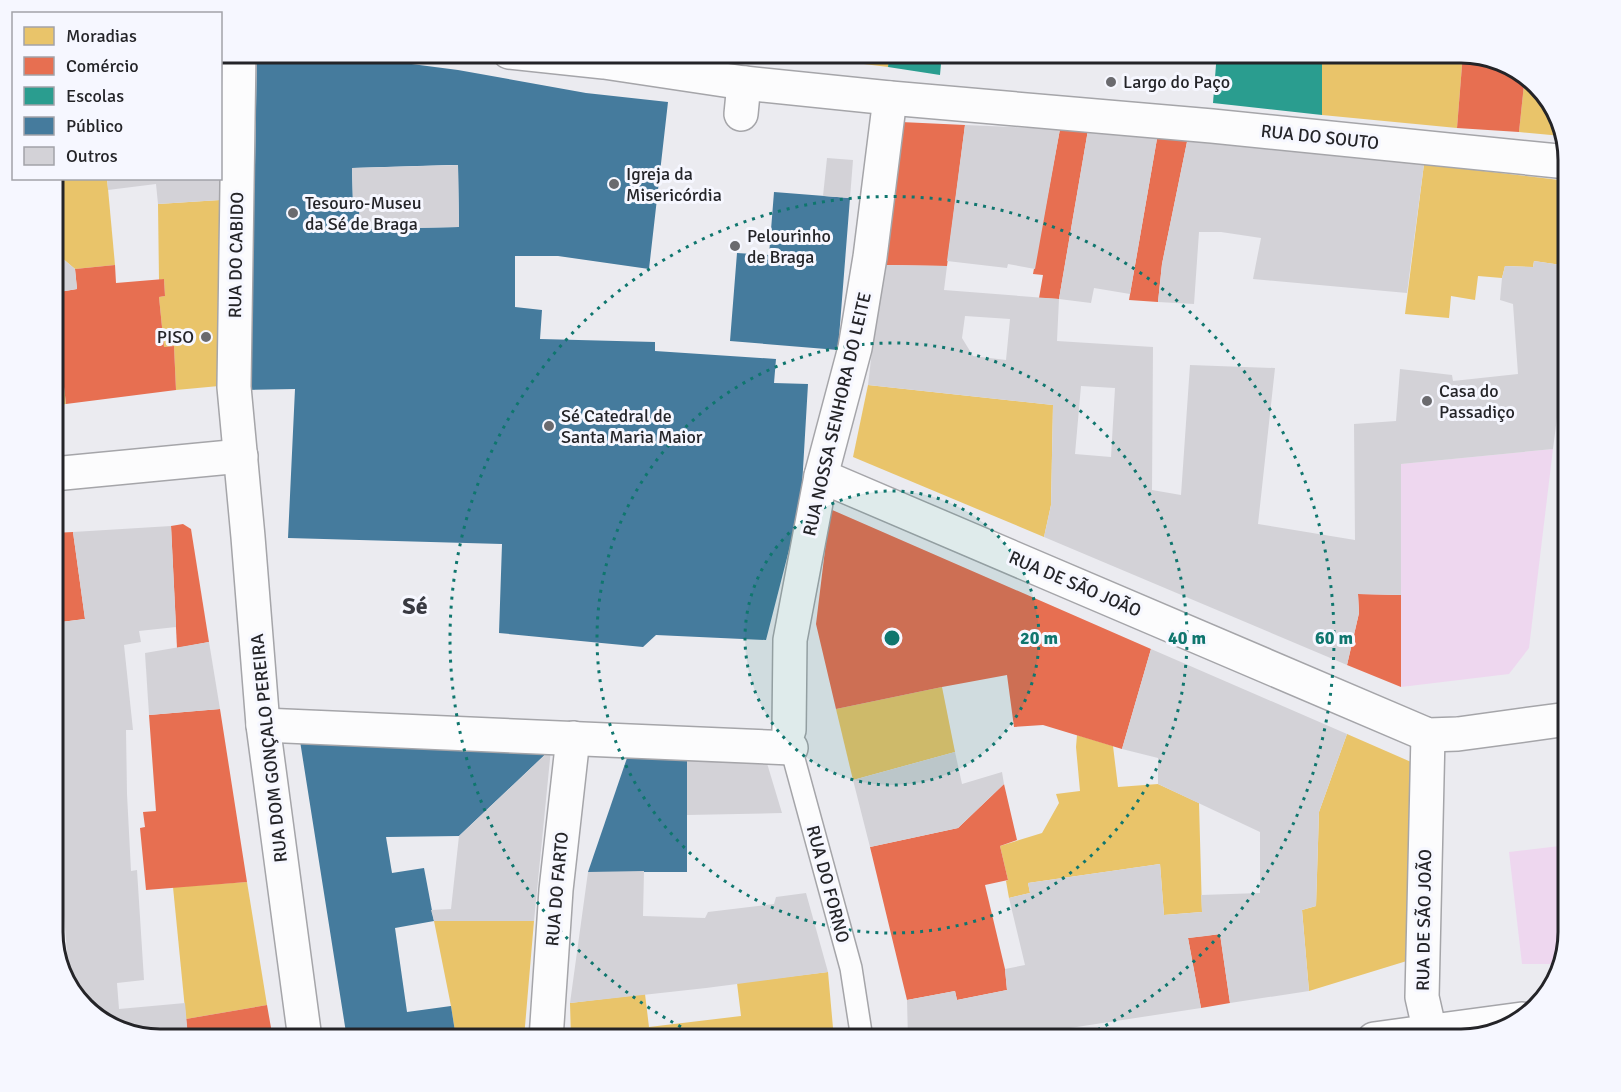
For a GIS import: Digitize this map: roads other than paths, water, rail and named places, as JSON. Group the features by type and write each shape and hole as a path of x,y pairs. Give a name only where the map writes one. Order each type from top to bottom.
{"street":[{"name":"RUA DO CABIDO","path":"239,63 234,387 241,456"},
{"name":"RUA DO SOUTO","path":"624,63 743,98 1073,100 1558,161"},
{"name":"RUA NOSSA SENHORA DO LEITE","path":"790,739 790,640 821,476 855,348 870,257 890,98"},
{"path":"63,473 241,456"},
{"name":"RUA DOM GONÇALO PEREIRA","path":"241,456 263,725 304,1029"},
{"name":"RUA DE SÃO JOÃO","path":"821,476 1443,734 1422,997 1429,1029"},
{"path":"1443,734 1558,720"},
{"path":"263,725 573,738 790,739"},
{"name":"RUA DO FARTO","path":"547,1029 556,890 573,738"},
{"path":"1451,1029 1496,1023"}],"lane":[{"name":"RUA DO FORNO","path":"790,739 851,968 860,1029"}],"place":[{"name":"Largo do Paço","path":"1111,82"},
{"name":"Igreja da Misericórdia","path":"614,184"},
{"name":"Tesouro-Museu da Sé de Braga","path":"293,213"},
{"name":"Pelourinho de Braga","path":"735,246"},
{"name":"PISO","path":"206,337"},
{"name":"Casa do Passadiço","path":"1427,401"},
{"name":"Sé Catedral de Santa Maria Maior","path":"549,426"}],"district":[{"name":"Sé","path":"415,606"}]}
